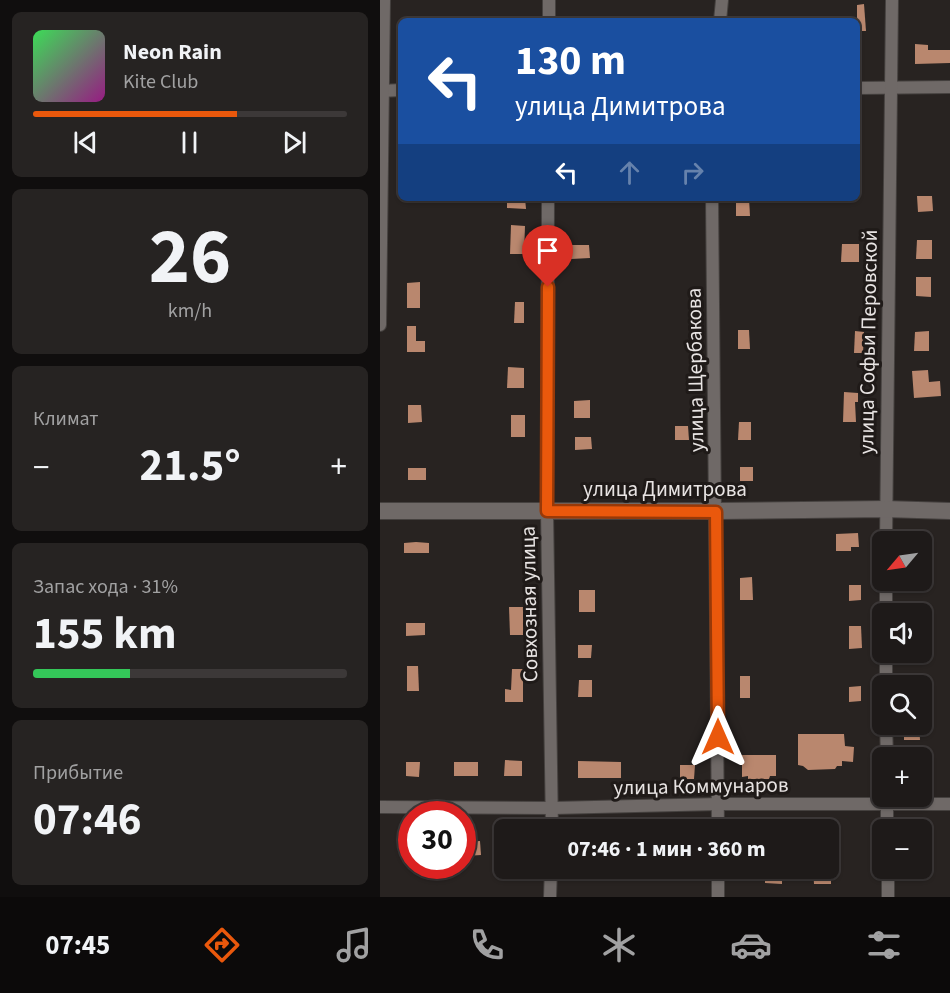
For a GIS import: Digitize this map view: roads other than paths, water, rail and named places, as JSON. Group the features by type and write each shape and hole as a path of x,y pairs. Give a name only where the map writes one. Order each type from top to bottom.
{"street":[{"path":"380,325 384,0"},
{"path":"549,0 549,18"},
{"path":"720,18 722,0"},
{"name":"улица Софьи Перовской","path":"886,531 892,0"},
{"path":"860,88 950,87"},
{"path":"382,91 398,90"},
{"name":"Совхозная улица","path":"548,201 547,511 552,819"},
{"name":"улица Щербакова","path":"712,201 718,819"},
{"name":"улица Димитрова","path":"380,511 716,512 885,509 950,511"},
{"name":"улица Коммунаров","path":"380,807 553,808 872,800"},
{"name":"улица Коммунаров","path":"932,803 950,804"},
{"path":"550,897 551,879"},
{"path":"718,879 718,897"},
{"path":"887,879 888,897"}]}
